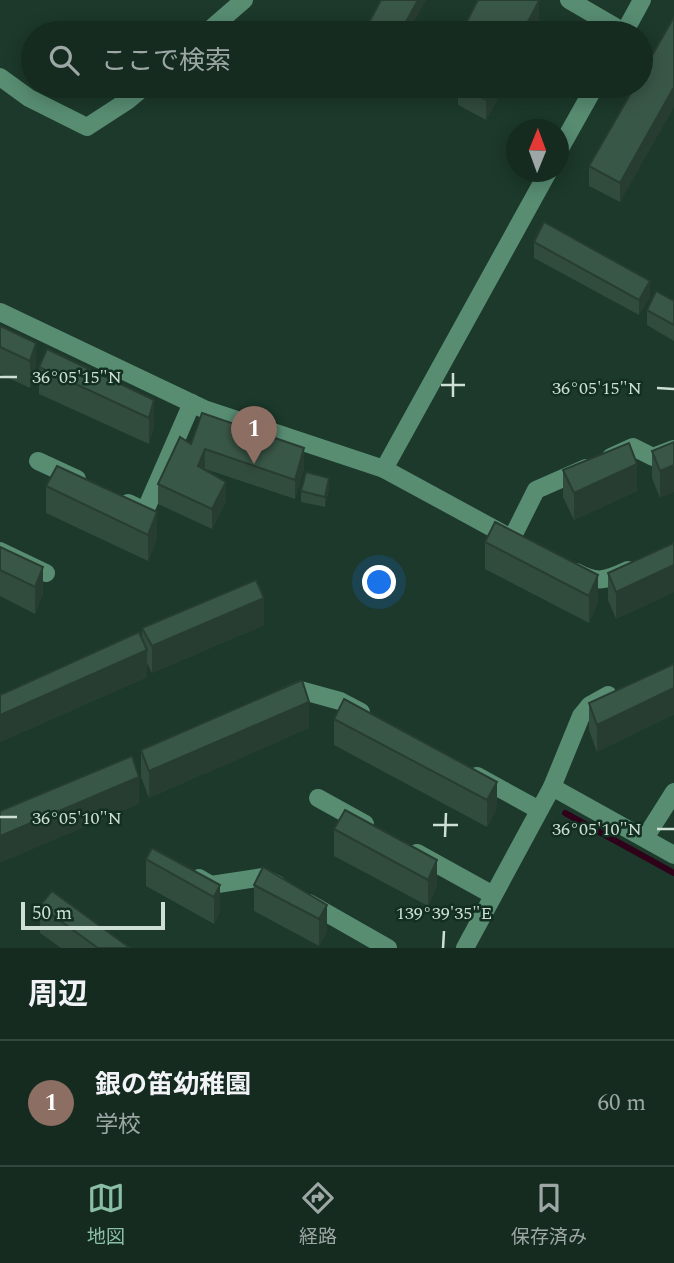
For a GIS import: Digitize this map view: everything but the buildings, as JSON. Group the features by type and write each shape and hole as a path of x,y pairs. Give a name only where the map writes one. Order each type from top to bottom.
{"street":[{"path":"219,21 244,0"},
{"path":"569,0 604,21"},
{"path":"631,21 642,0"},
{"path":"0,77 21,92"},
{"path":"29,98 87,127 131,98"},
{"path":"569,132 588,98"},
{"path":"384,469 542,182"},
{"path":"0,312 192,403 384,469 518,541 536,489 633,447 653,457 674,449"},
{"path":"38,461 145,511 192,403"},
{"path":"0,551 46,573"},
{"path":"558,563 588,578 605,580 649,561"},
{"path":"465,948 552,787 581,716 590,705 629,686"},
{"path":"275,700 300,690 340,701 375,720"},
{"path":"457,765 539,810"},
{"path":"552,787 674,855"},
{"path":"645,838 674,792"},
{"path":"318,798 376,831"},
{"path":"400,844 493,895"},
{"path":"180,868 211,885 263,877 388,948"}],"waterway":[{"path":"565,813 674,873"}],"place":[{"name":"銀の笛幼稚園","path":"254,464"}]}
